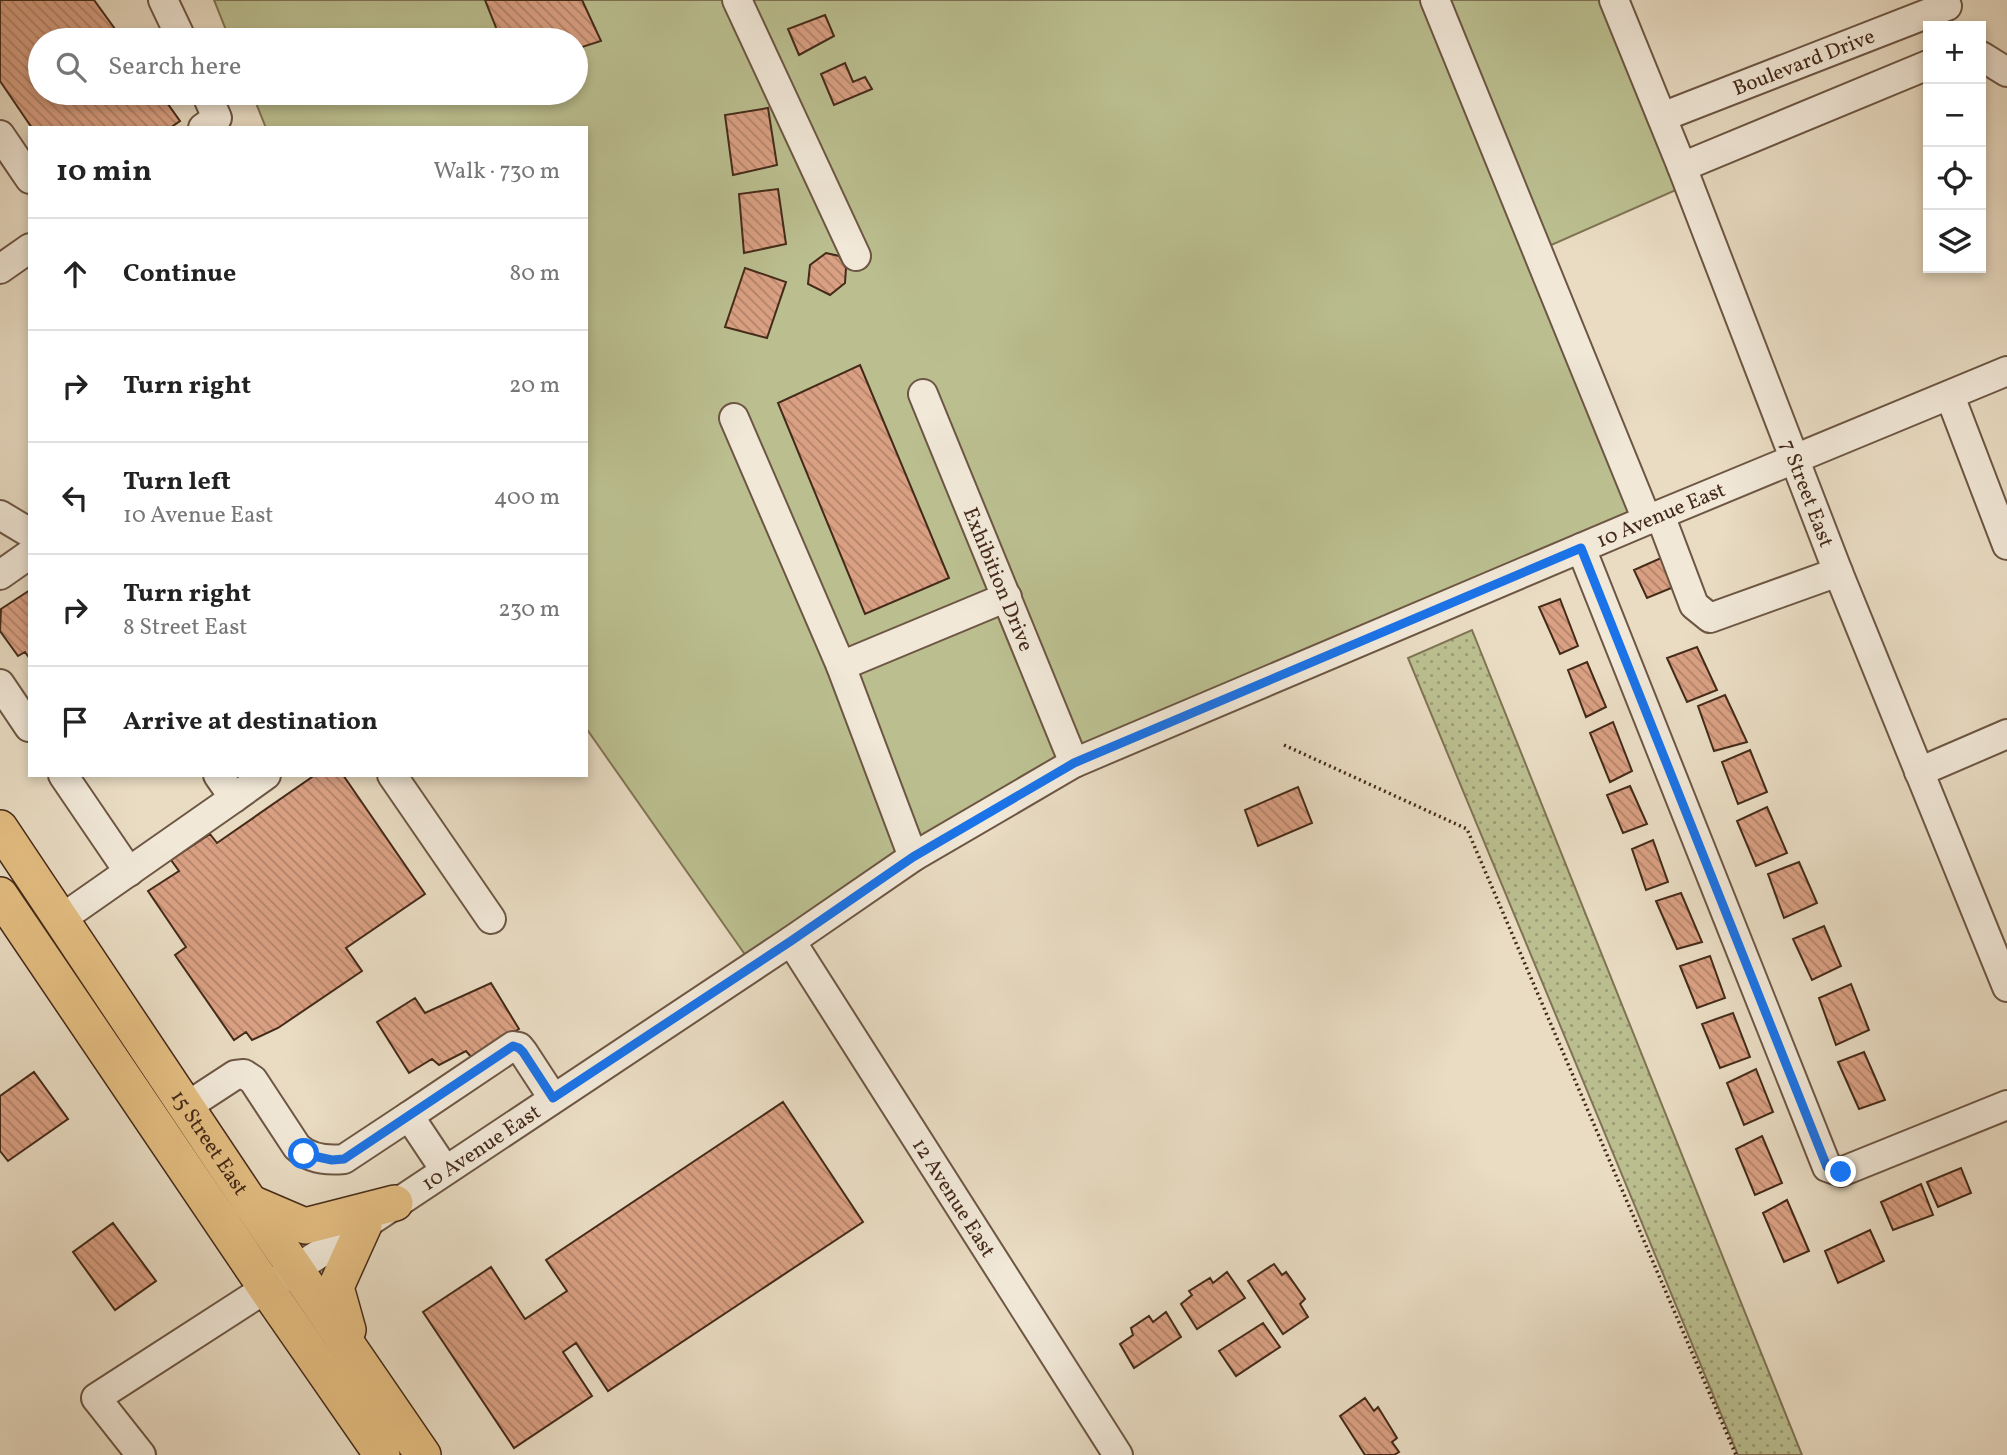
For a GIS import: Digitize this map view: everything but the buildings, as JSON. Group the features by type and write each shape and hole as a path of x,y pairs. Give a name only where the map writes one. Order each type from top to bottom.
{"main road":[{"name":"15 Street East","path":"0,828 422,1455"},
{"name":"15 Street East","path":"0,895 266,1289 382,1455"},
{"path":"249,1201 305,1226 395,1203"},
{"path":"357,1360 336,1287 364,1225"}],"street":[{"path":"163,0 176,28"},
{"path":"737,0 856,256"},
{"path":"1435,0 1654,518 1694,605 1710,618 1838,572"},
{"name":"7 Street East","path":"1614,0 1682,167 1838,572 2007,987"},
{"name":"Boulevard Drive","path":"1662,117 1950,11"},
{"path":"1986,59 2007,72"},
{"path":"1682,167 1923,67"},
{"path":"0,135 28,176"},
{"path":"0,269 28,249"},
{"name":"10 Avenue East","path":"141,1455 96,1398 364,1225 913,857 1074,763 2007,371"},
{"name":"Exhibition Drive","path":"923,394 1074,763"},
{"path":"1950,396 2007,545"},
{"path":"734,418 841,666 913,857"},
{"path":"0,515 28,532"},
{"path":"1581,548 1827,1167 1841,1172 2007,1105"},
{"path":"0,575 28,555"},
{"path":"841,666 1007,597"},
{"path":"0,684 28,724"},
{"path":"1919,772 2007,734"},
{"path":"64,777 129,872"},
{"path":"61,919 129,872 226,787 259,777"},
{"path":"393,777 491,919"},
{"name":"12 Avenue East","path":"791,941 1118,1455"},
{"path":"186,1107 235,1075 244,1074 253,1080 304,1154 332,1160 344,1159 513,1046 523,1052 553,1098"},
{"path":"409,1116 445,1170"}],"path":[{"path":"1284,745 1467,829 1735,1455"}],"green space":[{"path":"214,0 1617,0 1694,182 1542,249 1648,515 1077,754 753,966 588,731 588,126 265,126 257,105 588,105 588,28 225,28"},
{"path":"1472,630 1802,1455 1738,1455 1408,658"}],"route":[{"path":"304,1154 332,1160 344,1159 513,1046 523,1052 553,1098 913,857 1074,763 1581,548 1827,1167 1841,1172"}]}
